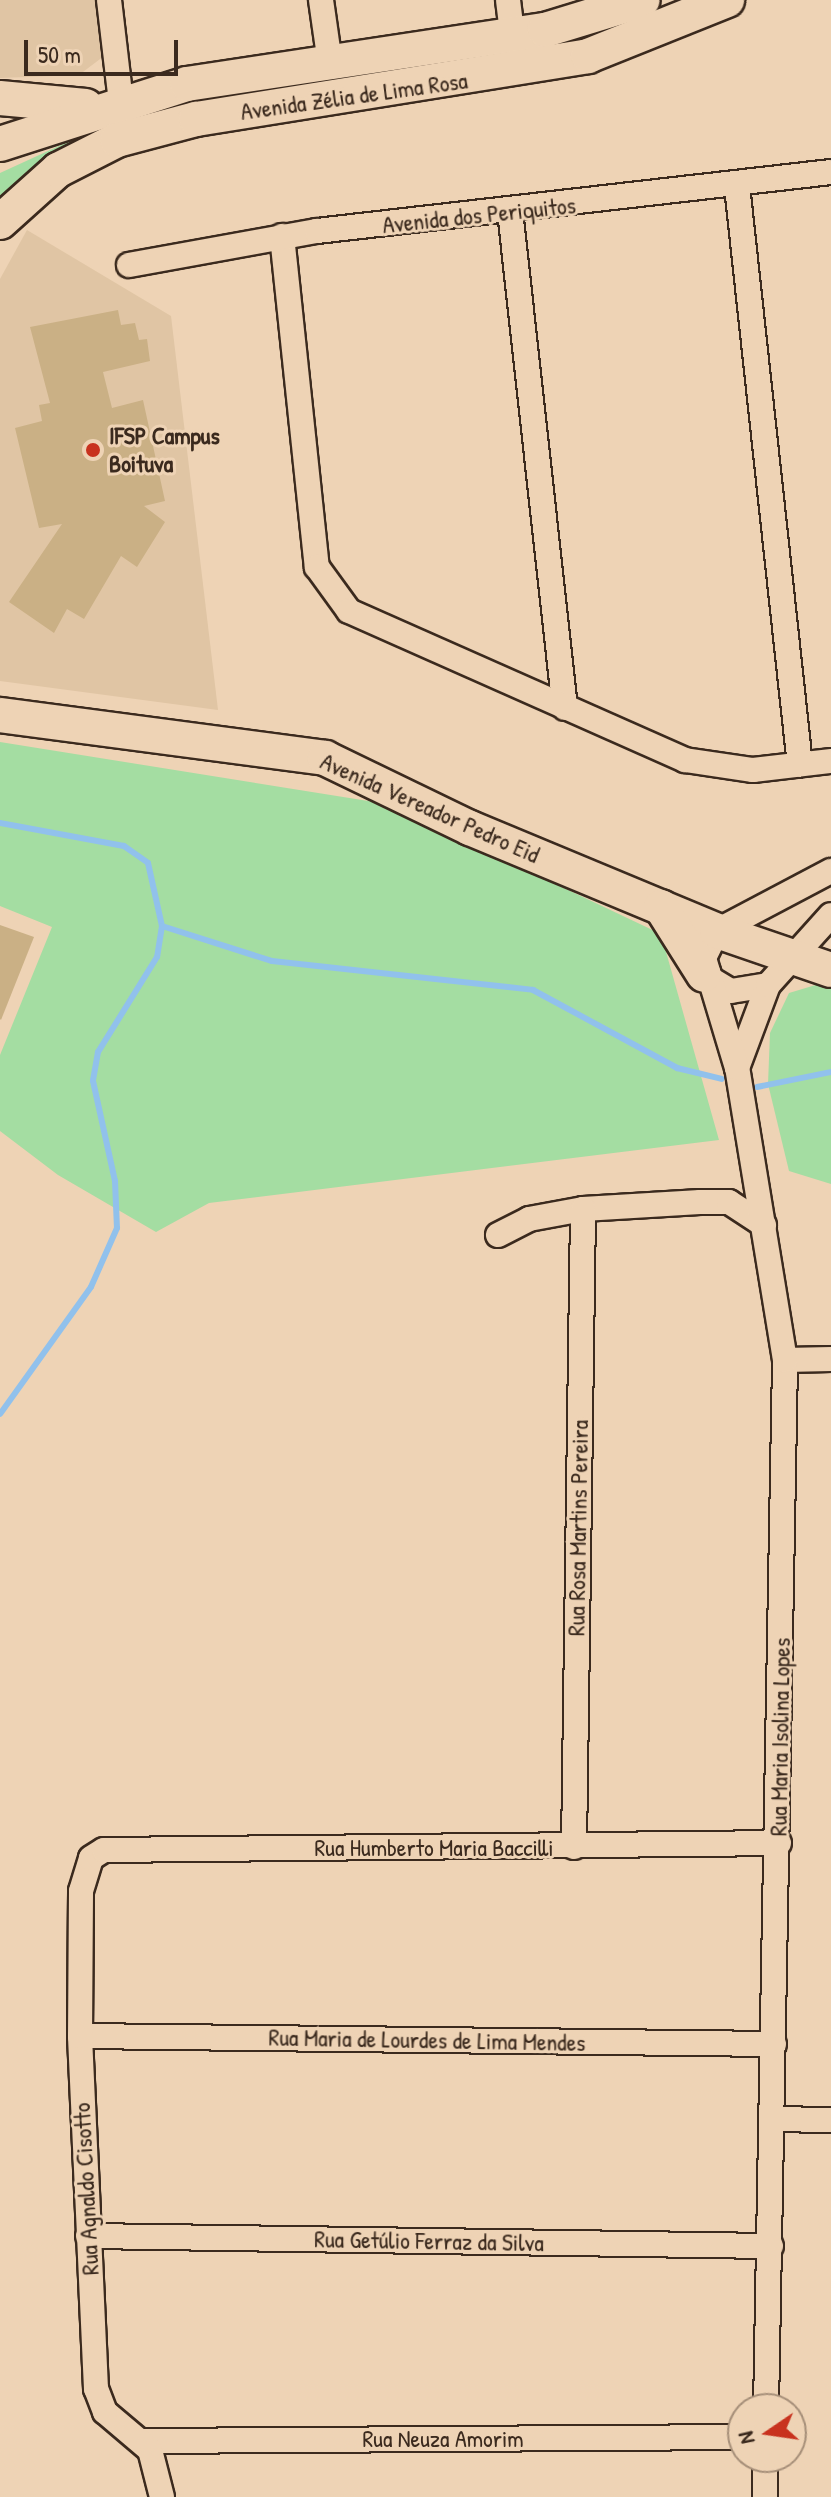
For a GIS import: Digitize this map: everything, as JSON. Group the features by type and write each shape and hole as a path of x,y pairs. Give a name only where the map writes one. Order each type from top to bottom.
{"main road":[{"name":"Avenida Zélia de Lima Rosa","path":"0,144 112,104 330,63 512,34 643,0"},
{"name":"Avenida Zélia de Lima Rosa","path":"0,222 44,180 117,140 196,119 588,56 727,0"},
{"name":"Avenida Zélia de Lima Rosa","path":"0,98 112,104"},
{"name":"Avenida Vereador Pedro Eid","path":"3,714 325,758 717,931 831,970"},
{"path":"661,907 704,975"}],"street":[{"path":"109,0 112,104"},
{"path":"321,0 330,63"},
{"path":"508,0 512,34"},
{"name":"Avenida dos Periquitos","path":"129,265 282,236 737,186 831,172"},
{"path":"737,186 800,765"},
{"path":"510,211 565,708"},
{"path":"282,236 317,567 330,589 349,611 685,760 753,770 831,761"},
{"path":"768,985 731,991 704,975 717,931 831,871"},
{"path":"737,1068 768,985 788,956 831,915"},
{"name":"Rua Maria Isolina Lopes","path":"704,975 737,1068 785,1360 779,1843 766,2393"},
{"path":"498,1235 529,1219 583,1209 729,1202 764,1225"},
{"name":"Rua Rosa Martins Pereira","path":"574,1847 583,1209"},
{"path":"785,1360 831,1359"},
{"name":"Rua Humberto Maria Baccilli","path":"91,1858 104,1850 779,1843"},
{"name":"Rua Agnaldo Cisotto","path":"91,1858 81,1891 80,2036 96,2389 105,2412 143,2441"},
{"name":"Rua Maria de Lourdes de Lima Mendes","path":"80,2036 774,2044"},
{"path":"772,2119 831,2120"},
{"name":"Rua Getúlio Ferraz da Silva","path":"88,2236 771,2246"},
{"name":"Rua Neuza Amorim","path":"143,2441 727,2437"},
{"path":"143,2441 162,2497"},
{"path":"765,2473 765,2497"}],"shaded area":[{"path":"0,0 99,0 104,56 79,75 0,78"},
{"name":"IFSP Campus Boituva","path":"27,230 171,316 218,710 0,681 0,279"}],"green space":[{"path":"72,140 76,143 0,212 0,173"},
{"path":"0,742 387,804 661,934 719,1140 209,1203 156,1232 58,1175 0,1131 0,1055 52,927 0,906"},
{"path":"819,984 831,985 831,1184 789,1171 768,1084 770,1033 789,993"}],"building":[{"path":"118,310 121,325 135,323 139,340 147,339 150,361 103,372 112,408 143,400 165,501 144,506 165,522 137,567 121,556 84,619 67,609 54,633 9,602 62,524 39,528 15,428 42,421 39,405 50,403 30,327"},
{"path":"0,925 34,937 1,1020 0,1019"}],"waterway":[{"path":"0,823 124,846 148,863 162,926 157,957 98,1052 93,1081 115,1181 117,1228 91,1287 0,1414"},
{"path":"162,926 272,961 533,990 677,1068 722,1079"},
{"path":"757,1087 831,1072"}],"place":[{"name":"IFSP Campus Boituva","path":"93,450"}]}
